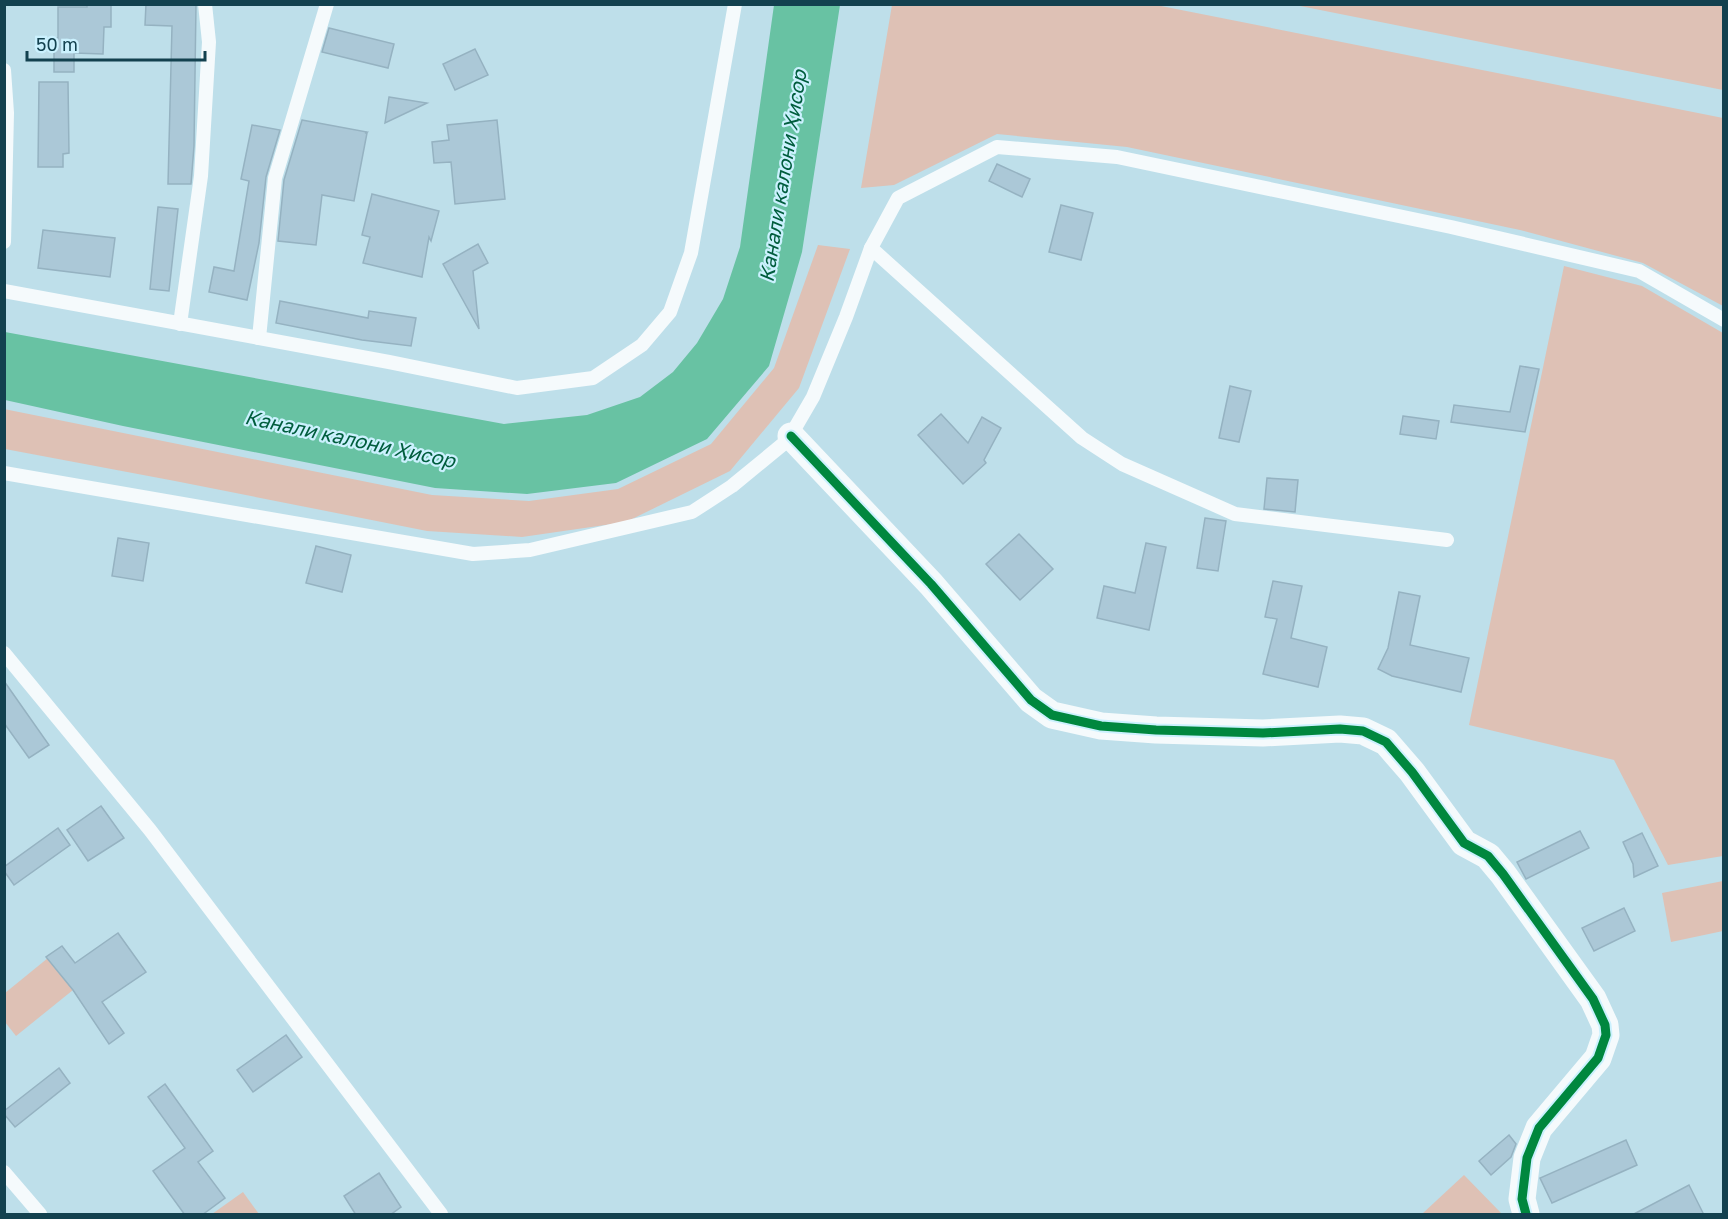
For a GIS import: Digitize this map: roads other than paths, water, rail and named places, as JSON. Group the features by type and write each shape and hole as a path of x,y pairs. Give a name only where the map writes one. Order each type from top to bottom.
{"street":[{"path":"791,436 931,584 1032,700 1052,715 1101,726 1156,730 1263,733 1340,729 1363,731 1386,741 1412,772 1464,843 1488,856 1499,869 1593,999 1605,1025 1606,1035 1598,1058 1539,1128 1527,1158 1522,1199 1526,1215"}],"lane":[{"path":"180,324 201,176 209,42 205,4"},
{"path":"259,338 275,178 327,4"},
{"path":"4,291 517,388 593,378 642,345 670,312 691,253 735,4"},
{"path":"4,70 7,113 4,242"},
{"path":"4,472 473,554 531,550 692,512 732,486 791,436 813,397 871,248 898,198 997,147 1117,157 1149,163 1450,227 1639,271 1724,320"},
{"path":"871,248 1082,438 1122,464 1235,514 1447,540"},
{"path":"4,653 150,830 441,1215"},
{"path":"4,1172 40,1215"}],"water":[{"name":"Канали калони Ҳисор","path":"774,5 840,5 802,252 769,366 707,439 616,483 527,494 435,488 123,426 5,400 5,332 504,424 587,415 640,397 673,372 697,343 723,299 740,247"}]}
